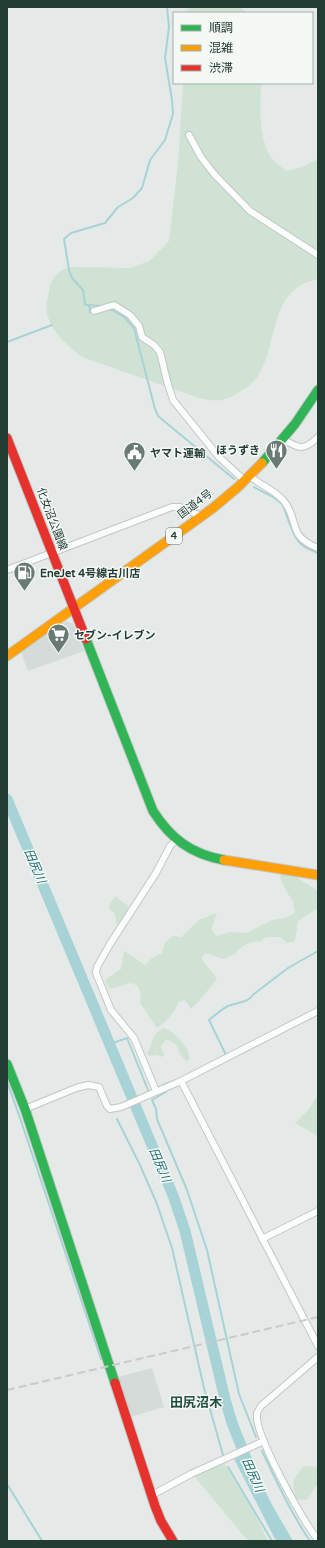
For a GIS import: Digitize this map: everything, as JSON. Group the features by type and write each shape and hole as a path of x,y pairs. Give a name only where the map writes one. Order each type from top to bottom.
{"main road":[{"name":"国道4号","path":"7,656 73,610 201,516 247,478 272,453 318,390"},
{"name":"化女沼公園線","path":"7,438 73,610 153,811 167,831 176,840 195,853 208,858 318,874"},
{"path":"7,1064 25,1109 161,1521 173,1541"}],"street":[{"path":"189,135 201,157 214,174 250,211 318,254"},
{"path":"94,311 114,305 130,314 139,326 142,337 154,345 160,352 166,381 173,400 219,457 247,478 284,501 298,535 308,544 318,548"},
{"path":"283,439 297,447 303,448 312,443 318,437"},
{"path":"7,570 172,507 180,507 201,516"},
{"path":"156,1092 134,1038 111,1010 96,973 97,967 110,944 156,873 170,846 176,840"},
{"path":"25,1109 76,1088 88,1085 99,1087 107,1106 110,1109 121,1107 181,1082 318,1011"},
{"path":"181,1082 318,1346"},
{"path":"262,1239 318,1211"},
{"path":"318,1357 261,1406 257,1415 261,1435 294,1504 318,1540"},
{"path":"152,1495 191,1474 264,1441"}],"shaded area":[{"path":"66,621 73,624 84,651 28,671 21,652"},
{"path":"152,1368 164,1407 130,1417 118,1377"}],"green space":[{"path":"189,7 240,7 246,12 186,12"},
{"path":"183,84 261,84 261,124 265,144 274,161 287,171 302,167 318,159 318,279 302,285 291,293 283,304 265,361 255,380 233,396 223,400 213,401 196,397 82,357 60,338 52,326 46,311 51,283 55,276 62,270 70,267 131,268 149,261 169,241 178,164"},
{"path":"280,873 293,875 318,891 318,908 298,921 295,941 287,943 280,937 266,937 261,941 248,943 239,949 235,954 223,959 206,953 201,957 217,979 191,1009 185,1000 179,1002 170,1016 157,1028 140,1003 141,996 138,986 131,983 109,989 105,980 121,969 124,951 145,965 152,958 162,953 165,942 173,936 181,937 199,920 217,913 211,929 216,936 231,932 247,933 272,920 285,918 295,913 293,902 282,884"},
{"path":"115,896 128,906 128,910 118,924 115,922 116,917 114,912 110,911 109,906"},
{"path":"163,1028 172,1032 181,1040 189,1055 189,1060 186,1061 175,1044 167,1039 161,1046 164,1055 161,1057 157,1055 150,1056 147,1054 154,1037"},
{"path":"318,1096 318,1136 295,1123 310,1108"},
{"path":"224,1463 253,1511 268,1541 248,1541 194,1476"},
{"path":"304,1466 318,1467 318,1487 316,1486 307,1500 296,1499 293,1485 297,1474"}],"water":[{"path":"247,1453 271,1503 293,1541 276,1541 234,1459"}],"waterway":[{"path":"102,306 85,304 83,290 72,278 69,270 64,239 71,233 105,223 118,207 133,198 142,188 150,160 165,140 173,114 165,58 169,27 167,7"},
{"path":"89,305 90,312"},
{"path":"108,308 124,317 134,328 158,416 234,479"},
{"path":"7,342 52,325"},
{"path":"254,487 281,503 297,540 305,547 318,553"},
{"name":"田尻川","path":"7,799 174,1198 185,1231 225,1399 232,1423 250,1468"},
{"path":"225,1056 226,1055 209,1020 228,1006 249,999 288,968 318,951"},
{"path":"110,1044 127,1038 148,1090"},
{"path":"163,1085 174,1081"},
{"path":"7,1082 101,1359"},
{"path":"166,1090 166,1092 152,1100 156,1109 157,1119 187,1190 207,1250 239,1394 256,1437"},
{"path":"117,1119 140,1165 157,1204 172,1248 204,1388 223,1455"},
{"path":"262,1451 290,1508 310,1541"},
{"path":"228,1467 272,1541"},
{"path":"7,1484 42,1541"}],"railway":[{"path":"7,1390 318,1317"}],"traffic: fast":[{"path":"262,463 295,424 318,390"},
{"path":"86,639 153,811 167,830 183,844 202,854 224,860"},
{"path":"7,1064 25,1109 115,1383"}],"traffic: slow":[{"path":"7,656 213,508 238,487 262,463"},
{"path":"224,860 318,875"}],"traffic: jam":[{"path":"7,438 86,639"},
{"path":"115,1383 155,1506 161,1521 173,1541"}],"place":[{"name":"ほうずき","path":"276,470"},
{"name":"ヤマト運輸","path":"135,472"},
{"name":"EneJet 4号線古川店","path":"25,592"},
{"name":"セブン-イレブン","path":"59,654"}],"district":[{"name":"田尻沼木","path":"196,1403"}]}
